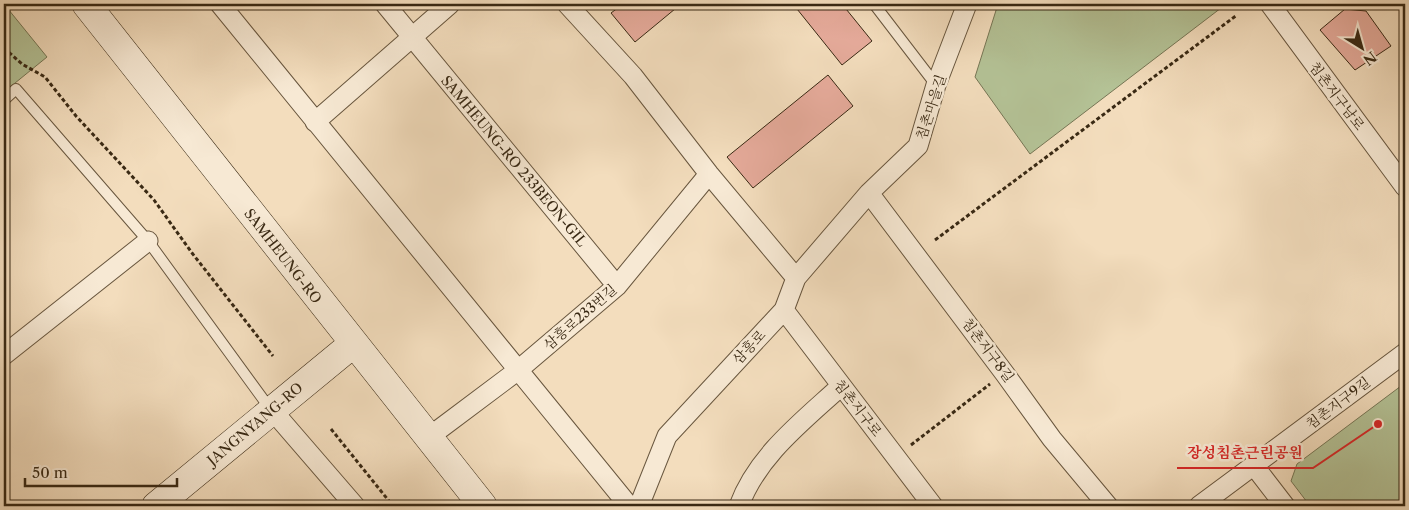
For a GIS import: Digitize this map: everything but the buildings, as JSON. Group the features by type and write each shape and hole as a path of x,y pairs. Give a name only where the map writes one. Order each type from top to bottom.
{"main road":[{"name":"SAMHEUNG-RO","path":"86,4 483,506"},
{"name":"JANGNYANG-RO","path":"156,506 354,343"}],"street":[{"path":"220,4 517,371 629,506"},
{"name":"SAMHEUNG-RO 233BEON-GIL","path":"384,4 617,286"},
{"path":"315,122 450,4"},
{"path":"567,4 633,76 709,174 796,278"},
{"name":"침촌마을길","path":"869,193 918,146 936,85 967,4"},
{"name":"침촌지구남로","path":"1270,4 1405,187"},
{"name":"삼흥로233번길","path":"429,437 517,371 617,286 709,174"},
{"name":"삼흥로","path":"639,506 667,436 784,310 796,278 869,193"},
{"name":"침촌지구8길","path":"869,193 1052,439 1108,506"},
{"path":"4,355 148,241"},
{"name":"침촌지구로","path":"784,310 934,506"},
{"name":"침촌지구9길","path":"1199,506 1405,353"},
{"path":"739,506 746,486 783,439 841,386"},
{"path":"272,410 355,506"},
{"path":"1255,466 1285,506"}],"lane":[{"path":"874,4 936,85"},
{"path":"4,100 16,89 148,241 272,410"}],"path":[{"path":"935,240 1237,15"},
{"path":"4,48 22,64 45,77 76,116 154,200 273,356"},
{"path":"911,445 991,384"},
{"path":"330,429 393,506"}],"green space":[{"path":"4,4 47,57 4,92"},
{"path":"998,4 1213,4 1221,8 1030,154 975,77"},
{"path":"1405,383 1405,506 1310,506 1291,481 1297,464"}],"place":[{"name":"장성침촌근린공원","path":"1378,424"}]}
